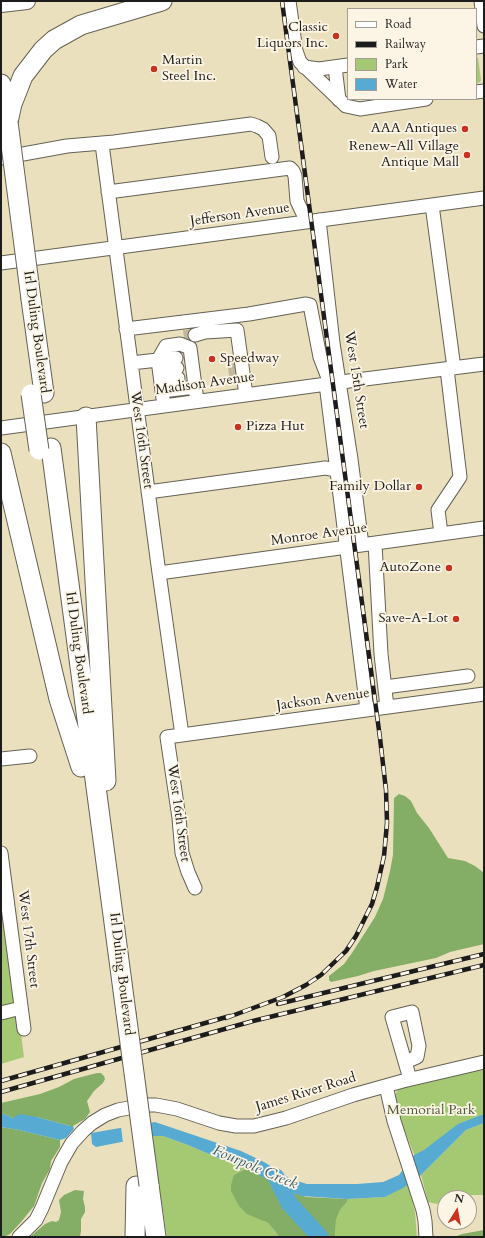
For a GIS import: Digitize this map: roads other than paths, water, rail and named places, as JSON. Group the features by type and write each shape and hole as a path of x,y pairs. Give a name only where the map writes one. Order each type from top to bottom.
{"highway":[{"path":"8,122 12,104 24,76 43,50 54,40 81,25 162,1"},
{"name":"Irl Duling Boulevard","path":"1,84 8,122 25,300 37,394 106,866 120,1014"},
{"name":"Irl Duling Boulevard","path":"1,172 25,300"},
{"path":"86,417 105,746 106,866"},
{"name":"Irl Duling Boulevard","path":"45,449 81,767 120,1014 142,1185"},
{"path":"1,453 59,699 81,767"},
{"path":"142,1185 153,1236"},
{"path":"135,1237 136,1203 142,1185"}],"main road":[{"path":"1,4 27,1"}],"street":[{"path":"289,1 296,51 300,62 346,106 360,109 419,100"},
{"path":"481,1 484,26"},
{"path":"304,67 319,69 342,66 339,100"},
{"path":"1,158 67,146 102,144 251,124 263,129 269,136 272,157"},
{"name":"West 16th Street","path":"102,144 182,735"},
{"name":"West 15th Street","path":"108,192 290,168 293,171 295,176 297,201 313,221 332,383 351,459 368,544 387,707"},
{"name":"Jefferson Avenue","path":"1,263 484,198"},
{"path":"432,205 460,476 438,510 441,534"},
{"path":"126,329 249,314 306,304 310,305 320,357 332,383 337,470 367,710"},
{"path":"229,330 234,363"},
{"path":"164,406 160,375 166,346 205,332 236,330 242,386"},
{"path":"185,339 180,344 190,348 186,369 197,401"},
{"path":"131,363 160,375 186,369"},
{"name":"Madison Avenue","path":"1,428 197,401 242,386 332,383 484,364"},
{"path":"160,375 186,369"},
{"path":"160,375 186,369"},
{"path":"148,492 318,469 337,470"},
{"name":"Monroe Avenue","path":"159,573 484,528"},
{"path":"385,687 468,676"},
{"name":"Jackson Avenue","path":"167,737 484,694"},
{"name":"West 16th Street","path":"167,737 179,818 182,853 195,888"},
{"path":"1,759 30,756"},
{"name":"West 17th Street","path":"1,853 24,1029"},
{"path":"1,1013 21,1008"},
{"path":"405,1062 410,1079"},
{"name":"James River Road","path":"19,1237 36,1220 61,1162 72,1144 92,1123 111,1113 131,1107 156,1104 177,1109 219,1123 236,1126 254,1126 277,1121 353,1095 410,1079 484,1062"},
{"path":"386,1086 390,1108 424,1216 426,1237"}],"water":[{"path":"1,1113 13,1118 20,1114 37,1117 73,1126 74,1129 66,1138 60,1140 1,1127"},
{"name":"Fourpole Creek","path":"484,1114 484,1123 466,1130 421,1175 403,1188 385,1197 347,1199 301,1196 284,1189 247,1168 163,1136 152,1136 96,1147 92,1144 91,1133 155,1122 241,1151 264,1162 291,1179 307,1184 357,1184 383,1182 399,1175 414,1155 424,1150 458,1124"}],"waterway":[{"name":"Fourpole Creek","path":"276,1177 289,1203 320,1237"}],"tunnel":[{"path":"184,337 195,335"},
{"path":"234,363 236,379"}],"railway":[{"path":"226,1018 283,997 306,985 321,975 346,951 356,936 372,904 384,856 387,823 386,790 380,738 282,1"},
{"path":"278,1004 484,954"},
{"path":"1,1092 253,1021 484,965"},
{"path":"1,1081 230,1016"}],"place":[{"name":"Classic Liquors Inc.","path":"336,36"},
{"name":"Martin Steel Inc.","path":"154,69"},
{"name":"AAA Antiques","path":"465,129"},
{"name":"Renew-All Village Antique Mall","path":"467,155"},
{"name":"Speedway","path":"212,359"},
{"name":"Pizza Hut","path":"238,427"},
{"name":"Family Dollar","path":"419,487"},
{"name":"AutoZone","path":"449,568"},
{"name":"Save-A-Lot","path":"456,619"}],"park label":[{"name":"Memorial Park","path":"431,1111"}]}
